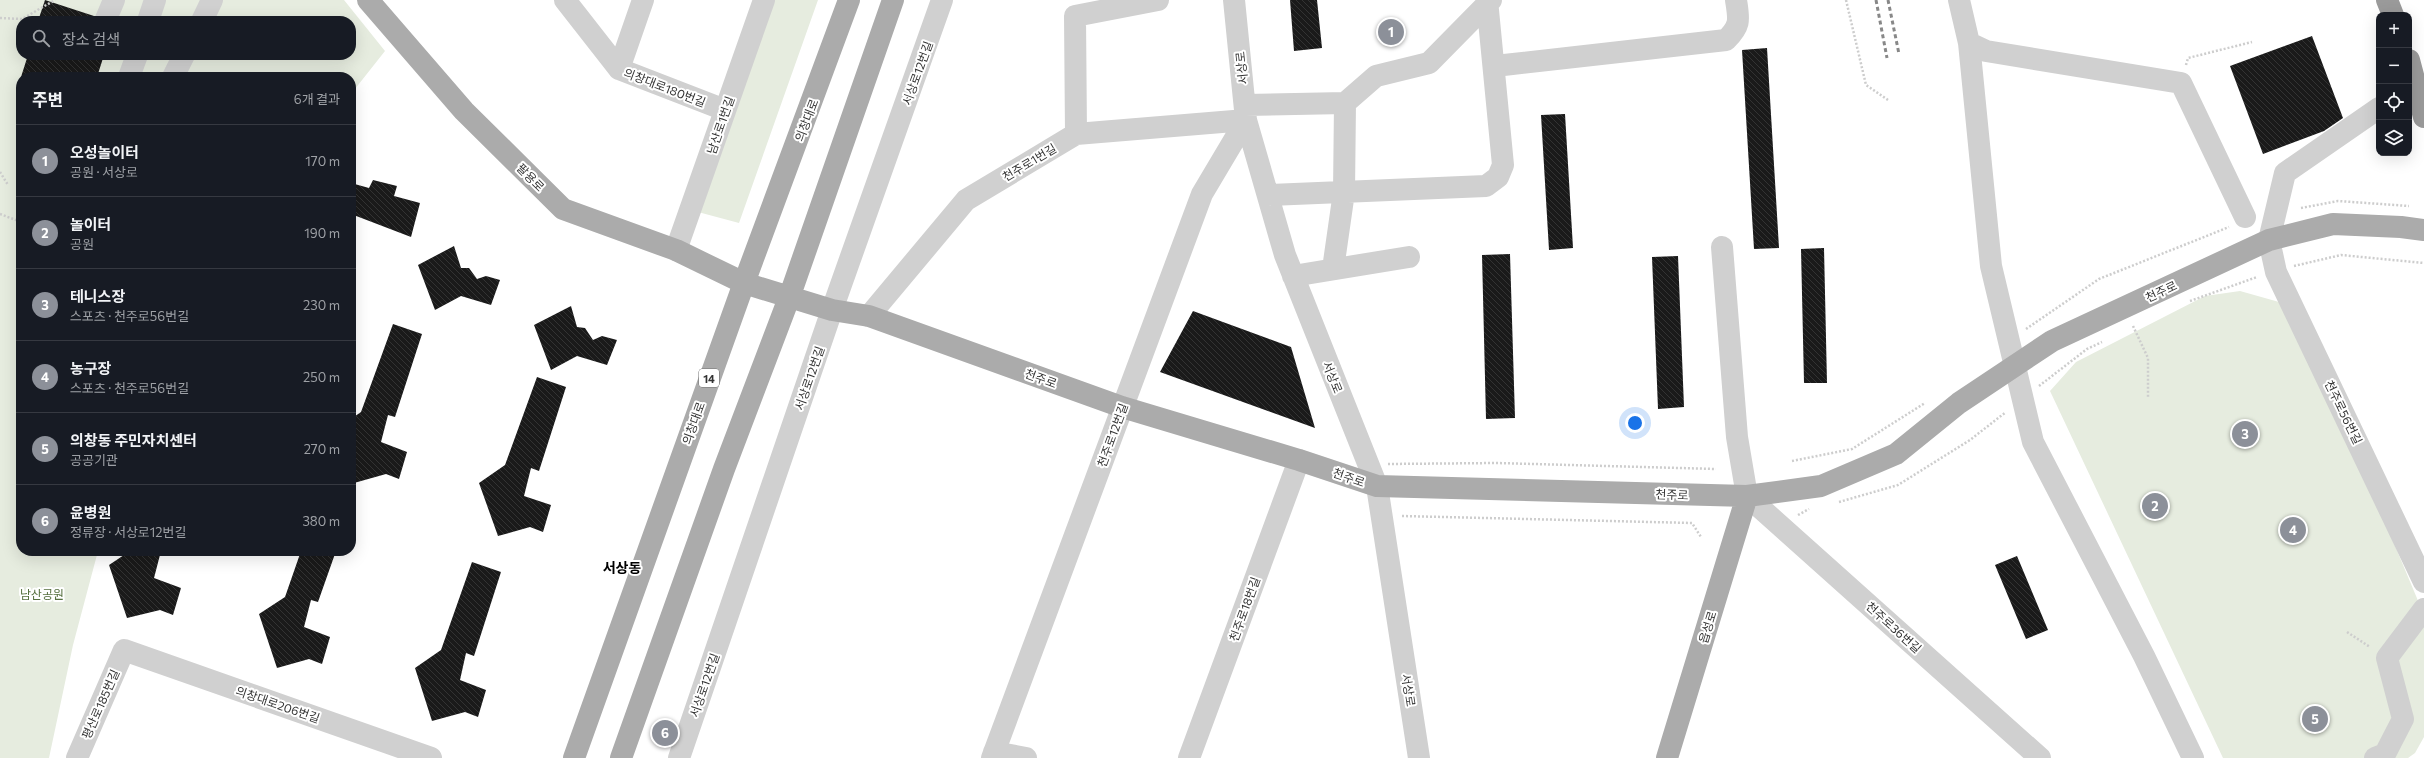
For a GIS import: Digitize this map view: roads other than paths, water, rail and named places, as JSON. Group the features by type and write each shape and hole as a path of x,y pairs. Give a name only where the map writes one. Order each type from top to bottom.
{"highway":[{"path":"2386,0 2392,12"},
{"path":"2412,71 2424,117"}],"main road":[{"name":"팔용로","path":"368,0 464,111 563,209 676,250 744,283"},
{"name":"의창대로","path":"574,758 744,283 849,0"},
{"path":"621,758 687,571 789,298 893,0"},
{"name":"천주로","path":"744,283 832,310 869,316 1122,407 1299,460 1377,486 1747,496 1821,486 1896,454 1959,403 2052,341 2269,240 2334,224 2401,227 2424,230"},
{"name":"읍성로","path":"1667,758 1747,496"}],"street":[{"path":"150,16 155,0"},
{"path":"204,16 212,0"},
{"name":"의창대로180번길","path":"565,0 619,69 725,110"},
{"path":"619,69 643,0"},
{"name":"남산로1번길","path":"676,250 764,0"},
{"name":"서상로12번길","path":"679,758 832,310 942,0"},
{"path":"1076,134 1075,16 1158,0"},
{"name":"서상로","path":"1234,0 1246,112 1268,195 1293,276 1377,486 1419,758"},
{"path":"1495,66 1726,40 1734,32 1739,21 1736,0"},
{"path":"1959,0 1969,43 1992,266 2033,442 2144,656 2193,758"},
{"path":"1268,195 1486,186 1498,177 1503,165 1488,1"},
{"path":"1332,269 1344,192 1345,103 1376,76 1429,63 1488,1"},
{"path":"1969,43 1986,51 2181,83 2237,222"},
{"path":"132,72 135,60"},
{"path":"176,72 182,60"},
{"path":"2412,95 2424,92"},
{"name":"천주로1번길","path":"869,316 966,200 1076,134 1246,112 1345,103"},
{"path":"2269,240 2286,174 2376,110"},
{"name":"천주로12번길","path":"993,755 1202,194 1246,112"},
{"name":"천주로56번길","path":"2269,240 2276,272 2424,582"},
{"path":"1722,247 1737,438 1747,496"},
{"path":"1293,276 1409,258"},
{"name":"천주로18번길","path":"1189,758 1299,460"},
{"name":"천주로36번길","path":"1747,496 2040,758"},
{"path":"2375,758 2385,754 2403,719 2387,658 2424,609"},
{"name":"평산로185번길","path":"80,757 124,650"},
{"name":"의창대로206번길","path":"124,650 431,758"},
{"path":"993,755 1026,758"}],"railway":[{"path":"1876,0 1887,58"},
{"path":"1888,0 1899,54"}],"place":[{"name":"오성놀이터","path":"1391,32"},
{"name":"테니스장","path":"2245,434"},
{"name":"놀이터","path":"2155,506"},
{"name":"농구장","path":"2293,530"},
{"name":"의창동 주민자치센터","path":"2315,719"},
{"name":"윤병원","path":"665,733"}],"district":[{"name":"서상동","path":"622,567"}],"park label":[{"name":"남산공원","path":"42,594"}]}
